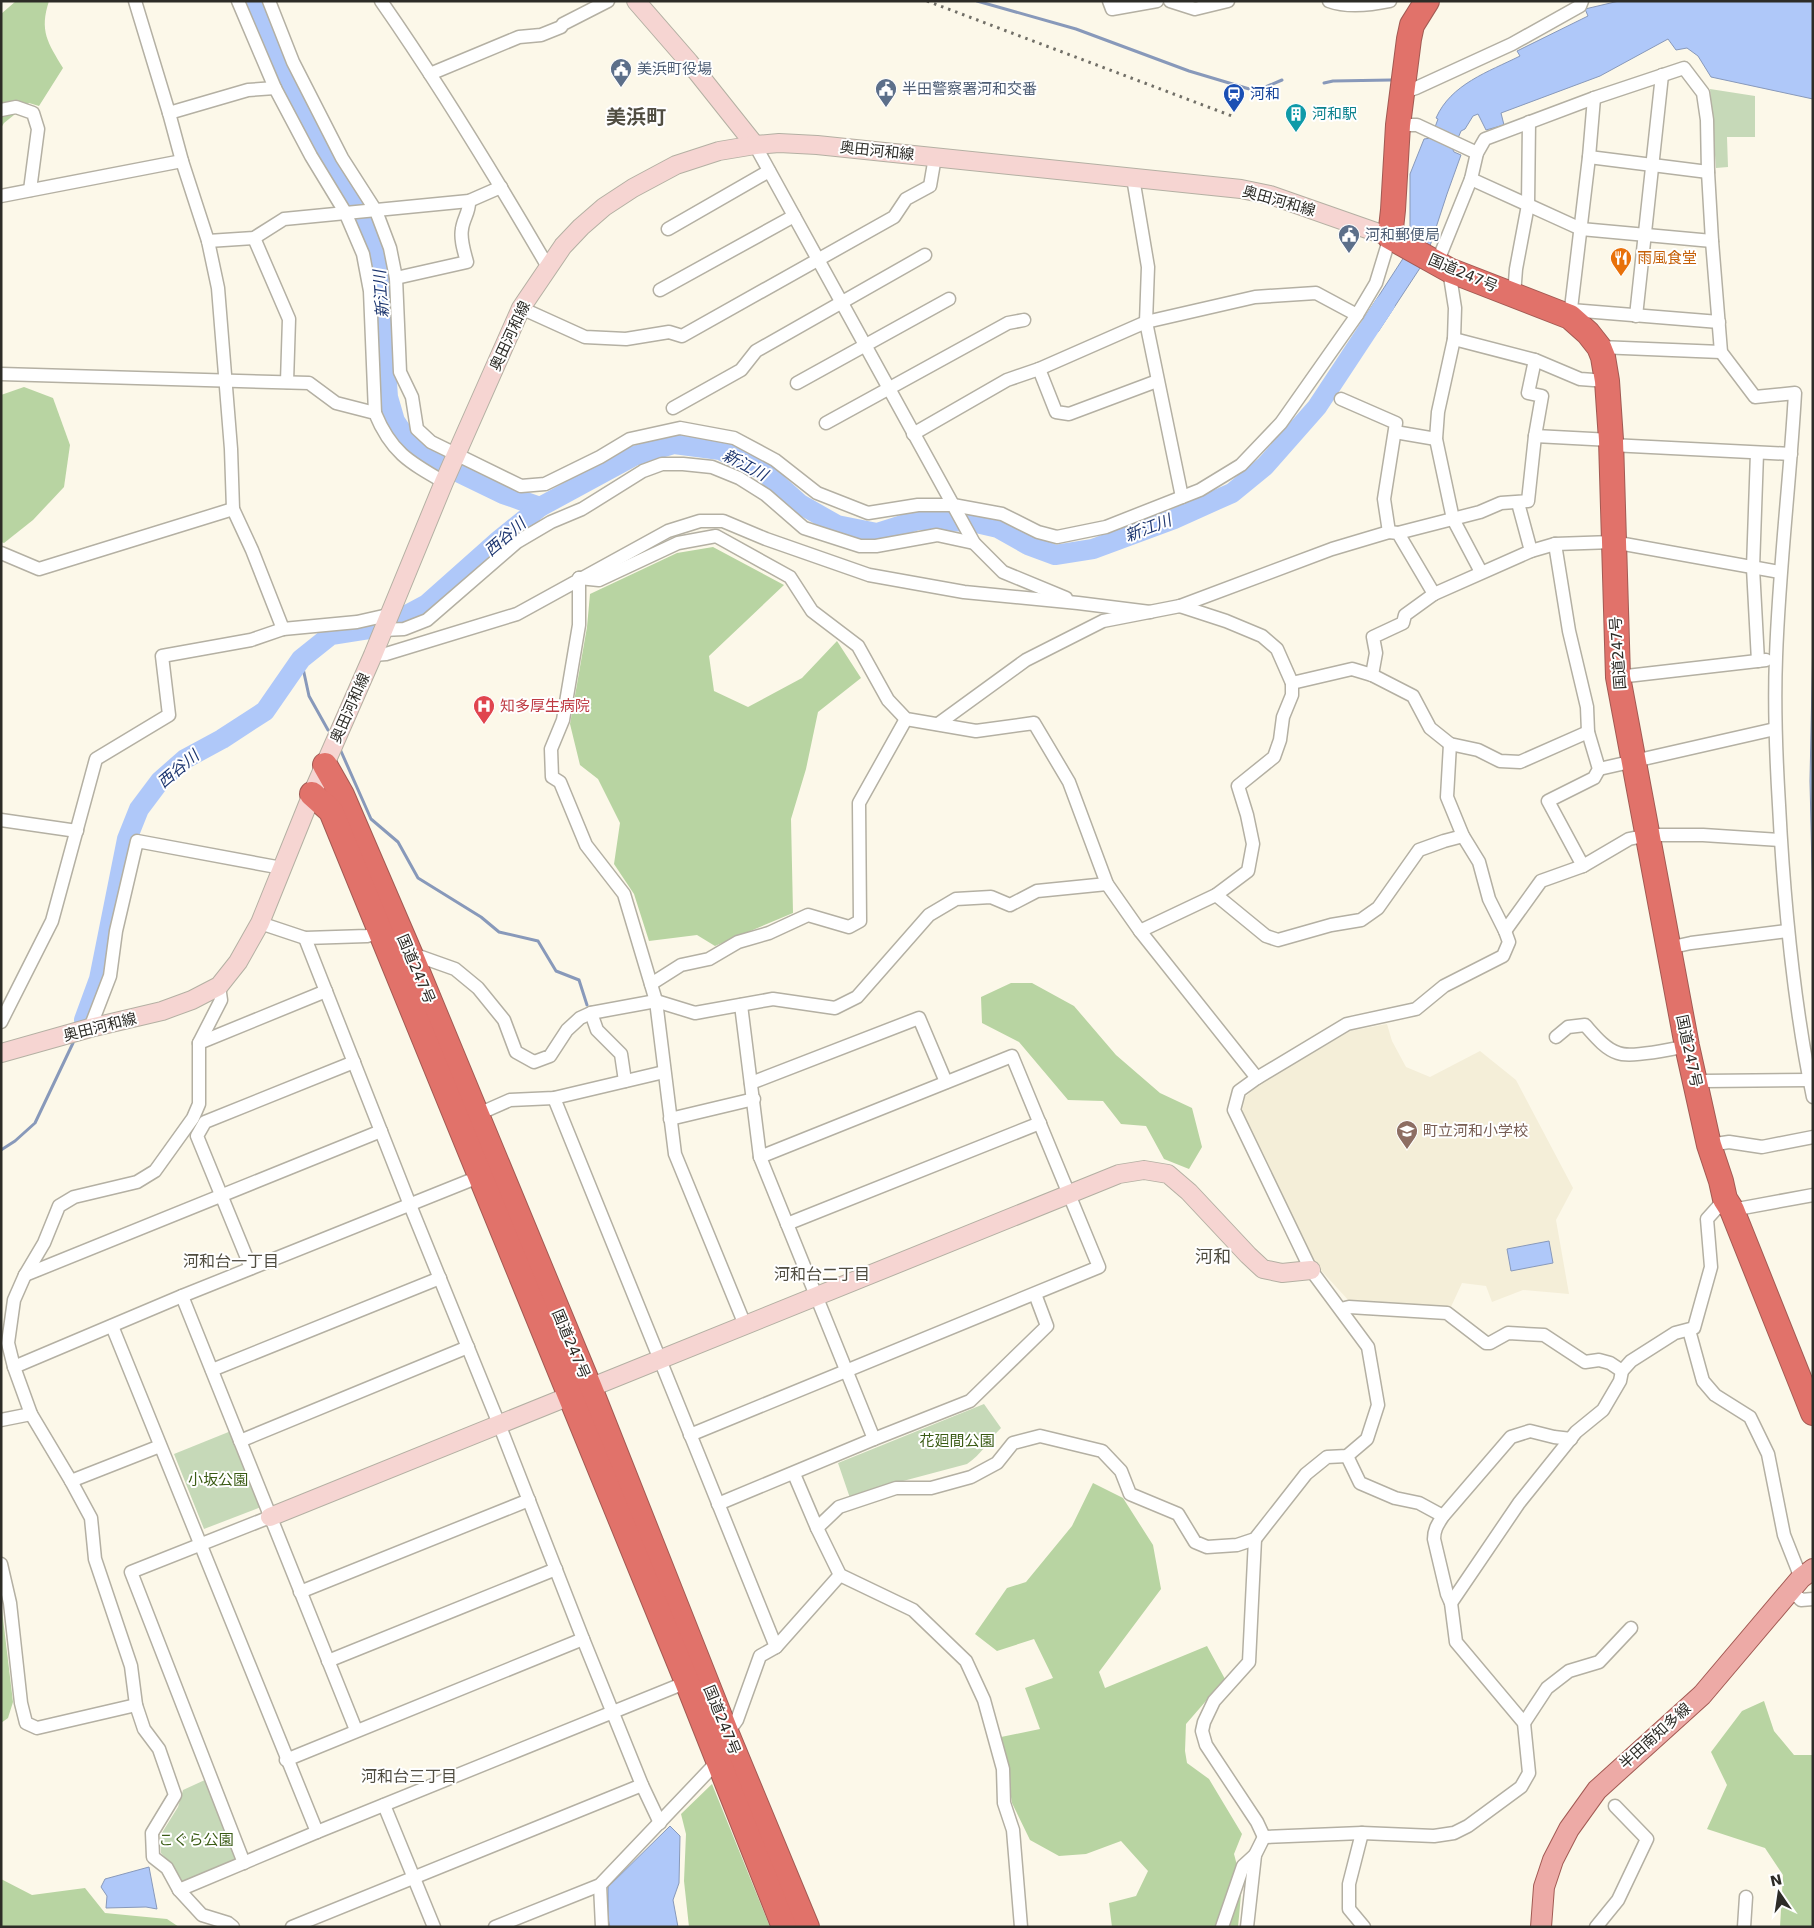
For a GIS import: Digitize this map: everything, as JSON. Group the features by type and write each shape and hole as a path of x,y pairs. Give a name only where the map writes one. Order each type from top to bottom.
{"highway":[{"path":"1395,240 1407,125 1402,93 1409,39 1419,3"},
{"name":"国道247号","path":"1395,240 1439,264 1514,295 1570,313 1588,333 1603,357 1607,381 1611,443 1618,677 1687,1046 1709,1145 1728,1204 1813,1413"},
{"name":"国道247号","path":"325,765 342,795 410,953 476,1115 687,1682 784,1927"},
{"name":"国道247号","path":"312,794 331,811 482,1176 580,1392 727,1734 807,1927"}],"main road":[{"path":"636,1 689,62 755,145"},
{"name":"奥田河和線","path":"1,1053 90,1028 162,1011 192,1000 219,986 238,962 260,923 312,794 381,635 444,482 521,308 563,246 604,207 633,188 676,165 719,151 755,145 817,145 1241,189 1260,193 1365,227 1395,240"},
{"path":"270,1517 1119,1174 1144,1170 1168,1174 1189,1192 1263,1269 1282,1273 1311,1270"},
{"name":"半田南知多線","path":"1541,1927 1544,1887 1553,1860 1569,1829 1597,1790 1702,1695 1801,1579"}],"street":[{"path":"135,1 182,162 208,241 218,288 231,449 233,509 252,550 283,629"},
{"path":"238,1 275,88 311,156 348,211 363,254 370,291 376,413 383,433 408,461 444,482"},
{"path":"269,1 293,62 342,158 376,211 390,248 396,278 400,372 412,397 417,429 431,442 521,486 545,484 600,457 630,438 680,428 734,438 776,460 817,493 868,513 918,505 953,505 1002,514 1038,532 1057,537 1106,527 1200,490 1241,465 1281,423 1357,316 1376,283 1395,240"},
{"path":"381,1 430,74 501,187 548,267"},
{"path":"430,74 519,37 541,36 608,1"},
{"path":"1109,1 1112,9 1158,1"},
{"path":"1170,1 1195,9 1223,2"},
{"path":"1329,1 1336,4 1371,6 1390,1"},
{"path":"1402,93 1512,44 1580,6 1582,1"},
{"path":"1481,572 1453,519 1436,440 1438,412 1454,339 1454,308 1439,264 1471,179 1477,153 1485,139 1594,98 1684,68 1703,93 1707,120 1712,241 1721,352 1755,397 1795,393 1780,572 1775,729 1780,840 1787,931 1813,1097"},
{"path":"1636,316 1662,75"},
{"path":"169,113 248,90 275,88"},
{"path":"1594,98 1581,229 1570,313 1719,322"},
{"path":"1,110 16,107 33,113 38,130 30,190"},
{"path":"1514,295 1516,269 1528,204 1529,122"},
{"path":"1407,125 1477,153"},
{"path":"755,145 972,538 1004,572 1078,603"},
{"path":"521,308 585,337 626,339 669,332 682,336 894,217 906,200 930,186 935,157"},
{"path":"1589,157 1708,172"},
{"path":"1,196 182,162"},
{"path":"668,229 769,171"},
{"path":"1133,178 1148,267 1146,322 1182,497"},
{"path":"1471,179 1581,229 1712,241"},
{"path":"208,241 254,238 284,219 348,211 376,211 469,201 501,187"},
{"path":"396,278 467,262 462,228 470,206 469,201"},
{"path":"660,290 794,216"},
{"path":"254,238 288,319 287,382"},
{"path":"673,408 740,370 756,351 925,255"},
{"path":"913,434 1007,380 1039,369 1146,322 1255,297 1316,293 1357,316"},
{"path":"797,383 949,299"},
{"path":"826,424 1008,323 1024,320"},
{"path":"1454,339 1536,360 1580,379 1607,381"},
{"path":"1598,347 1721,352"},
{"path":"938,724 1026,660 1103,621 1180,606 1332,549 1480,512 1501,503 1528,502 1535,436 1542,396 1528,393 1536,360"},
{"path":"1039,369 1056,412 1069,414 1157,381"},
{"path":"1,374 226,379 309,383 336,403 376,413"},
{"path":"1341,399 1396,423 1384,499 1394,533 1434,594"},
{"path":"1394,432 1436,440"},
{"path":"1535,436 1611,443 1791,454"},
{"path":"1757,452 1753,568 1758,662"},
{"path":"1,1022 52,921 96,760 169,714 162,656 251,640 283,629 357,622 381,635 404,629 427,620 517,542 551,522 582,509 643,471 662,464 712,467 739,478 766,496 804,528 860,546 876,546 937,536 972,538"},
{"path":"1518,503 1532,551"},
{"path":"1,553 39,569 233,509"},
{"path":"381,635 386,654 517,614 579,578 668,531 700,521 723,521 766,539 869,575 964,592 1150,612"},
{"path":"579,578 599,580 678,543 716,536 790,577 812,611 858,646 888,700 906,719 976,731 1034,723 1069,782 1107,884 1140,931 1257,1078"},
{"path":"1372,675 1376,654 1373,638 1403,623 1404,615 1434,594 1481,572 1532,551 1555,544 1613,542 1780,572"},
{"path":"1555,544 1569,631 1587,707 1588,732 1599,769 1594,778 1548,801 1583,866"},
{"path":"579,578 579,625 564,720 551,749 552,777 560,782 586,845 624,894 656,1001 675,1154 745,1325"},
{"path":"1140,931 1216,896 1248,871 1253,844 1238,786 1274,757 1280,740 1284,716 1292,695 1292,683 1277,650 1262,636 1226,621 1180,606"},
{"path":"1618,677 1776,659"},
{"path":"1292,683 1352,669 1372,675 1413,696 1430,728 1450,744 1478,750 1500,761 1520,762 1588,732"},
{"path":"651,984 681,965 709,959 738,942 769,933 808,915 849,927 860,921 859,802 906,719"},
{"path":"1599,769 1775,729"},
{"path":"816,1528 839,1507 896,1488 931,1488 971,1478 997,1463 1013,1443 1040,1436 1102,1451 1121,1471 1130,1494 1178,1514 1195,1542 1207,1547 1237,1546 1255,1539 1306,1474 1327,1457 1347,1456 1367,1440 1378,1405 1368,1347 1311,1270 1234,1110 1239,1092 1257,1078 1347,1024 1416,1009 1444,986 1503,956 1509,942 1505,930 1489,899 1479,862 1463,836 1446,797 1450,744"},
{"path":"1,820 77,830"},
{"path":"1505,930 1542,881 1583,866 1630,839 1648,835 1704,835 1780,840"},
{"path":"1216,896 1266,936 1278,940 1331,925 1361,920 1378,908 1419,850 1444,840 1463,836"},
{"path":"90,1028 110,976 116,931 137,841 282,868"},
{"path":"410,953 454,969 478,988 504,1020 516,1052 534,1062 550,1056 567,1030 580,1018 591,1013 656,1001 695,1013 773,999 835,1008 857,997 929,915 956,899 991,897 1010,905 1037,891 1107,884"},
{"path":"260,923 305,938 367,936 381,932"},
{"path":"1668,948 1691,943 1787,931"},
{"path":"305,938 583,1639 642,1785 660,1822"},
{"path":"219,986 221,1000 199,1043 199,1104 194,1118 155,1171 137,1182 74,1197 59,1206 44,1243 25,1275 14,1300 8,1343 14,1367 31,1414 91,1518 95,1559 131,1666 136,1705 144,1729 159,1749 175,1795 152,1833 153,1857 167,1868 179,1890 202,1915 228,1923 233,1927"},
{"path":"199,1043 326,991"},
{"path":"741,1006 760,1157 874,1438"},
{"path":"591,1013 597,1030 620,1054 625,1081"},
{"path":"751,1083 919,1018 946,1082"},
{"path":"1556,1037 1568,1027 1586,1025 1603,1043 1618,1054 1646,1053 1687,1046"},
{"path":"690,1435 1099,1267 1012,1056 760,1157"},
{"path":"251,1268 197,1136 205,1122 354,1062"},
{"path":"476,1115 510,1100 554,1098 664,1072"},
{"path":"1695,1083 1703,1081 1809,1080"},
{"path":"554,1098 662,1360 690,1435 776,1647"},
{"path":"670,1119 754,1099"},
{"path":"787,1224 1040,1123"},
{"path":"25,1275 381,1131"},
{"path":"1709,1145 1729,1142 1762,1147 1813,1137"},
{"path":"14,1367 182,1296 482,1176"},
{"path":"1451,1603 1519,1503 1572,1438 1603,1410 1620,1381 1622,1371 1631,1361 1675,1333 1694,1328 1710,1267 1707,1219 1728,1204 1813,1196"},
{"path":"212,1370 440,1278"},
{"path":"718,1504 794,1474 874,1438 970,1401 1047,1326 1035,1294"},
{"path":"182,1296 356,1730"},
{"path":"1341,1309 1447,1313 1486,1343 1490,1343 1508,1332 1544,1335 1586,1362 1599,1360 1610,1362 1622,1371"},
{"path":"112,1326 286,1760 317,1832"},
{"path":"1689,1330 1703,1381 1715,1395 1750,1417 1768,1454 1784,1535 1801,1579 1801,1600 1813,1599"},
{"path":"240,1441 468,1347"},
{"path":"1,1420 31,1414"},
{"path":"1264,1837 1362,1833 1434,1836 1454,1833 1468,1826 1520,1787 1529,1773 1524,1723 1456,1642 1451,1603 1446,1594 1434,1539 1436,1528 1443,1516 1510,1437 1530,1431 1554,1437 1572,1438"},
{"path":"71,1481 160,1446"},
{"path":"1347,1456 1360,1483 1395,1498 1420,1503 1443,1516"},
{"path":"794,1474 816,1528 840,1575 913,1610 966,1661 984,1700 1004,1769 1004,1803 1013,1830 1021,1927"},
{"path":"300,1592 529,1500"},
{"path":"244,1863 131,1572 270,1517"},
{"path":"1255,1539 1249,1662 1214,1700 1202,1731 1206,1745 1257,1822 1264,1837"},
{"path":"1,1564 10,1603 21,1704 26,1724 37,1728 136,1705"},
{"path":"328,1661 556,1569"},
{"path":"727,1734 737,1720 760,1656 776,1647 840,1575"},
{"path":"1524,1723 1547,1688 1569,1670 1599,1662 1631,1628"},
{"path":"286,1760 583,1639"},
{"path":"179,1890 687,1682"},
{"path":"495,1927 600,1885 718,1761"},
{"path":"292,1927 642,1785"},
{"path":"384,1805 434,1927"},
{"path":"1596,1927 1618,1900 1647,1839 1615,1806"},
{"path":"1362,1833 1349,1884 1349,1909 1364,1927"},
{"path":"1247,1927 1255,1855 1264,1837"},
{"path":"1222,1927 1243,1866 1255,1855"},
{"path":"600,1885 602,1927"},
{"path":"1744,1927 1746,1897"}],"shaded area":[{"name":"町立河和小学校","path":"1387,1024 1392,1041 1406,1067 1430,1077 1480,1051 1516,1080 1573,1188 1556,1220 1569,1294 1523,1290 1492,1302 1486,1286 1462,1283 1450,1309 1350,1302 1317,1266 1242,1112 1245,1097 1260,1084 1350,1031"}],"green space":[{"path":"16,1 49,1 46,11 45,29 49,44 63,68 39,106 29,103 4,123 1,128 1,14"},
{"path":"1710,89 1755,96 1755,137 1727,137 1728,167 1716,168"},
{"path":"24,387 53,398 70,445 64,487 33,520 4,543 1,542 1,395"},
{"path":"713,547 784,585 709,656 714,691 748,707 802,678 837,641 861,678 818,712 806,769 791,819 793,913 715,946 697,935 649,941 634,894 614,864 620,823 598,779 580,765 570,724 587,627 590,594 677,553"},
{"path":"1011,983 1032,983 1074,1006 1116,1055 1160,1093 1192,1108 1202,1147 1189,1169 1164,1159 1146,1126 1121,1124 1103,1101 1068,1100 1019,1042 982,1023 981,997"},
{"name":"花廻間公園","path":"984,1404 1001,1428 981,1452 967,1464 888,1485 850,1498 838,1463"},
{"name":"小坂公園","path":"231,1431 261,1507 204,1529 174,1454"},
{"path":"1093,1483 1123,1498 1153,1545 1161,1589 1099,1672 1105,1688 1207,1646 1225,1679 1186,1724 1185,1751 1187,1763 1209,1779 1242,1834 1234,1854 1242,1884 1238,1927 1112,1927 1109,1903 1136,1896 1148,1871 1121,1841 1086,1854 1059,1856 1030,1840 1012,1803 1001,1737 1040,1729 1025,1688 1053,1678 1034,1639 997,1651 975,1634 1007,1588 1026,1582 1072,1526"},
{"path":"1,1602 13,1702 8,1718 1,1723"},
{"path":"1764,1701 1774,1731 1794,1755 1813,1755 1813,1927 1780,1927 1783,1875 1765,1848 1707,1829 1727,1785 1711,1752 1742,1711"},
{"name":"こぐら公園","path":"207,1779 238,1856 235,1860 181,1882 174,1868 161,1853 160,1836 178,1807 183,1790"},
{"path":"712,1784 770,1927 689,1927 684,1881 686,1834 681,1814"},
{"path":"1,1879 32,1895 85,1888 105,1913 167,1919 179,1927 1,1927"}],"water":[{"path":"1619,1 1813,1 1813,99 1711,77 1698,56 1687,48 1676,50 1668,39 1600,76 1501,113 1504,125 1486,130 1478,114 1473,116 1465,129 1461,131 1453,150 1461,155 1422,265 1378,332 1363,320 1404,257 1408,234 1412,233 1410,226 1410,174 1424,139 1431,138 1438,119 1436,118 1443,106 1451,96 1472,80 1520,56 1517,51 1588,16 1585,9"},
{"path":"1813,633 1813,914 1810,781"},
{"path":"1549,1241 1553,1263 1511,1271 1507,1249"},
{"path":"670,1826 680,1836 679,1883 673,1900 678,1927 610,1927 608,1919 608,1887"},
{"path":"149,1867 157,1909 146,1907 106,1908 107,1896 101,1887 105,1879"}],"waterway":[{"name":"新江川","path":"254,1 289,85 356,199 378,254 388,397 395,421 409,442 439,463 503,494 540,507"},
{"path":"977,1 1076,29 1189,71 1256,91 1282,80"},
{"path":"1324,83 1333,81 1391,80"},
{"name":"新江川","path":"399,619 427,604 499,540 540,507 634,456 674,444 720,450 762,470 800,504 837,525 877,533 918,520 972,522 998,528 1028,545 1055,555 1093,549 1174,519 1232,493 1265,466 1317,407 1385,304"},
{"name":"西谷川","path":"84,1020 99,979 127,839 139,809 160,781 185,759 222,739 265,711 301,659 331,635 369,629"},
{"path":"301,659 309,696 328,730"},
{"path":"340,749 371,819 398,842 418,878 481,917 499,932 538,941 556,971 579,980 587,1005"},
{"path":"1,1150 15,1141 35,1123 73,1043"}],"railway":[{"path":"927,1 1232,116"}],"place":[{"name":"美浜町役場","path":"621,88"},
{"name":"半田警察署河和交番","path":"886,108"},
{"name":"河和","path":"1234,113"},
{"name":"河和駅","path":"1296,133"},
{"name":"河和郵便局","path":"1349,254"},
{"name":"雨風食堂","path":"1621,277"},
{"name":"知多厚生病院","path":"484,725"},
{"name":"町立河和小学校","path":"1407,1150"}],"district":[{"name":"美浜町","path":"636,117"},
{"name":"河和","path":"1213,1256"},
{"name":"河和台一丁目","path":"231,1261"},
{"name":"河和台二丁目","path":"822,1274"},
{"name":"河和台三丁目","path":"409,1776"}]}
